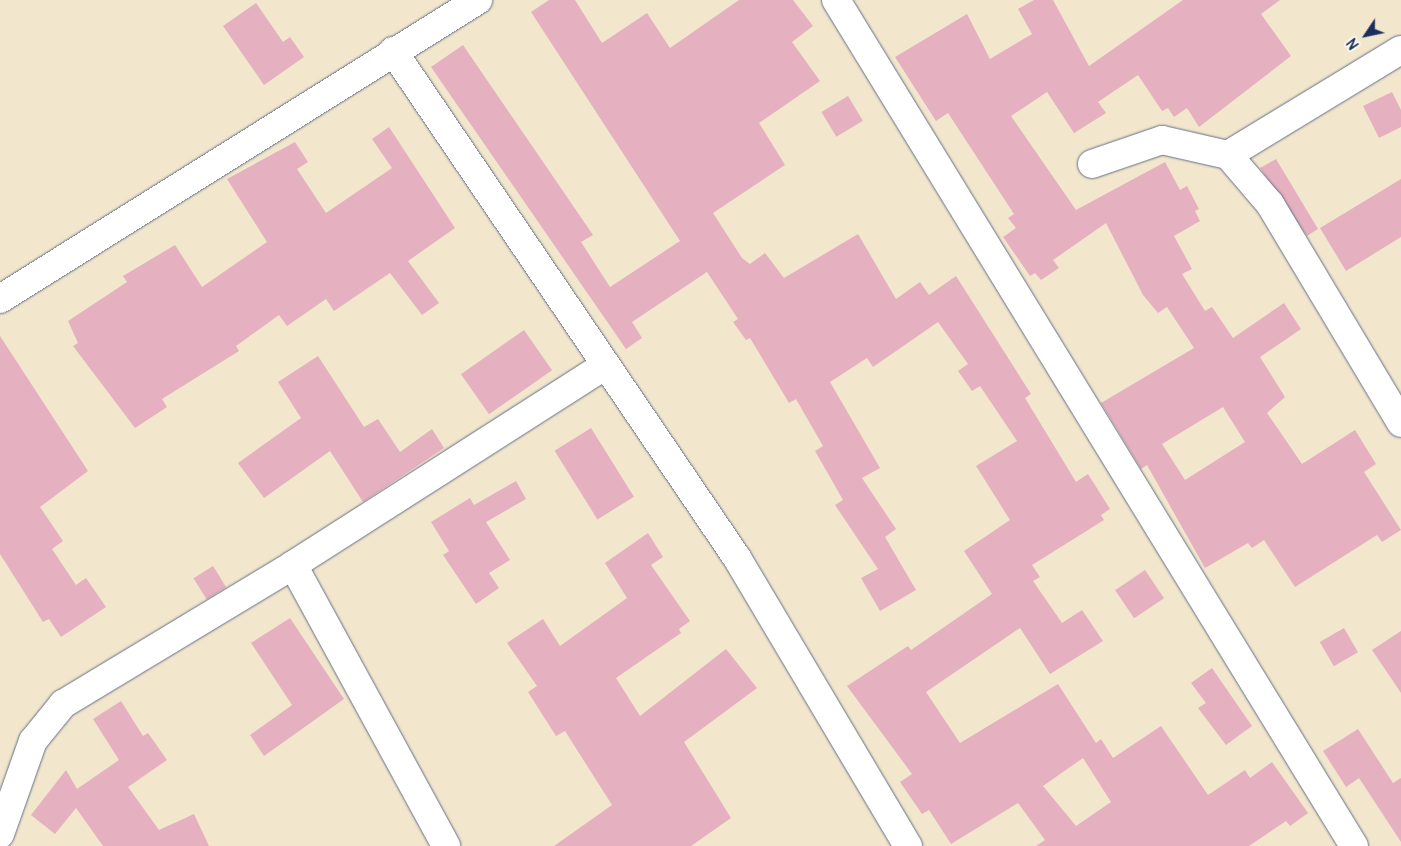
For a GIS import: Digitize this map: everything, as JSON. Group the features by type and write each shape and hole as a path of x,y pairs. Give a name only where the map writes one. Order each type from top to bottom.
{"street":[{"path":"0,299 393,51 478,0"},
{"path":"836,0 1354,846"},
{"path":"1228,155 1401,50"},
{"path":"393,51 604,366 736,558 908,846"},
{"path":"1092,164 1162,140 1228,155 1270,204 1401,423"},
{"path":"0,834 33,741 63,704 293,565 604,366"},
{"path":"293,565 446,846"}],"building":[{"path":"549,0 575,0 602,43 647,13 670,48 739,0 793,0 813,26 792,42 820,81 759,123 785,165 713,213 742,258 750,264 765,253 784,278 858,234 896,299 920,282 929,295 956,276 1031,394 1025,398 1076,482 1088,474 1110,509 1101,515 1104,520 1032,565 1040,577 1033,581 1062,623 1082,610 1103,641 1050,674 1020,628 926,692 960,743 1058,684 1096,743 1101,739 1113,758 1161,726 1208,795 1245,770 1250,778 1272,762 1308,813 1290,826 1286,821 1249,846 1036,846 1045,840 1018,803 951,844 929,810 922,814 900,782 912,774 847,686 908,646 911,650 992,594 964,551 1010,520 976,466 1017,441 980,386 972,391 958,371 968,364 938,322 873,367 867,358 830,382 880,468 862,478 896,529 885,537 916,590 880,611 861,578 878,569 835,505 843,500 815,451 823,446 796,399 789,403 750,338 746,340 733,322 738,319 707,272 632,322 642,338 626,349 431,67 463,45 593,235 581,242 610,287 680,241 531,12","holes":["1083,758 1111,802 1076,826 1043,786"]},
{"path":"1034,0 1053,0 1089,66 1183,0 1280,0 1261,14 1291,56 1199,127 1187,108 1174,117 1168,108 1162,111 1138,75 1098,102 1106,113 1074,133 1047,92 1011,116 1076,210 1165,162 1180,190 1187,186 1199,209 1195,211 1200,221 1174,236 1192,269 1182,274 1205,311 1212,307 1233,338 1284,303 1301,329 1260,357 1285,397 1267,413 1302,464 1355,430 1376,464 1364,472 1401,530 1382,542 1377,535 1295,587 1264,540 1252,548 1248,543 1205,568 1147,465 1141,469 1101,403 1194,348 1167,307 1158,313 1143,295 1106,223 1053,260 1059,268 1041,280 1035,273 1030,276 1003,237 1016,228 1008,218 1014,214 948,113 936,121 895,57 967,14 990,59 1032,34 1018,9","holes":["1223,407 1245,442 1185,480 1162,444"]},
{"path":"256,3 283,42 290,37 304,57 264,85 223,26"},
{"path":"1392,92 1401,110 1401,127 1379,138 1363,106"},
{"path":"848,96 863,121 836,137 821,112"},
{"path":"389,127 455,228 408,261 439,303 422,315 390,273 334,311 326,299 287,326 279,315 236,346 239,351 162,399 167,407 135,428 73,346 78,343 68,321 127,282 123,276 175,245 202,287 267,242 227,179 295,142 308,162 297,169 326,213 392,168 372,139"},
{"path":"1276,159 1318,229 1307,236 1260,168"},
{"path":"1401,179 1401,237 1346,271 1320,228"},
{"path":"524,330 552,370 489,414 461,374"},
{"path":"0,336 88,471 40,507 63,541 52,549 76,585 86,578 106,607 61,637 49,619 43,622 0,554"},
{"path":"318,356 364,427 378,419 400,452 432,429 444,448 363,502 330,451 264,498 238,463 301,418 278,382"},
{"path":"591,428 634,497 597,519 555,451"},
{"path":"516,481 526,499 486,522 510,560 489,573 499,588 476,604 443,555 449,551 431,522 470,498 474,505"},
{"path":"648,533 663,557 651,565 690,621 679,629 681,633 616,678 640,716 726,649 757,688 684,742 731,818 691,846 554,846 612,805 565,731 556,736 528,692 537,686 507,643 543,619 560,646 627,598 605,563"},
{"path":"213,566 226,587 207,599 193,578"},
{"path":"1145,570 1164,598 1134,618 1115,590"},
{"path":"290,618 344,699 264,756 250,735 292,705 251,643"},
{"path":"1344,628 1358,652 1334,666 1320,642"},
{"path":"1401,631 1401,693 1372,650"},
{"path":"1212,668 1252,726 1226,745 1198,708 1206,703 1191,683"},
{"path":"121,701 143,736 148,733 167,760 128,787 159,830 194,814 209,846 103,846 76,808 55,834 31,815 66,770 77,789 119,760 93,719"},
{"path":"1358,729 1393,783 1401,778 1401,842 1359,778 1346,787 1323,751"}]}
